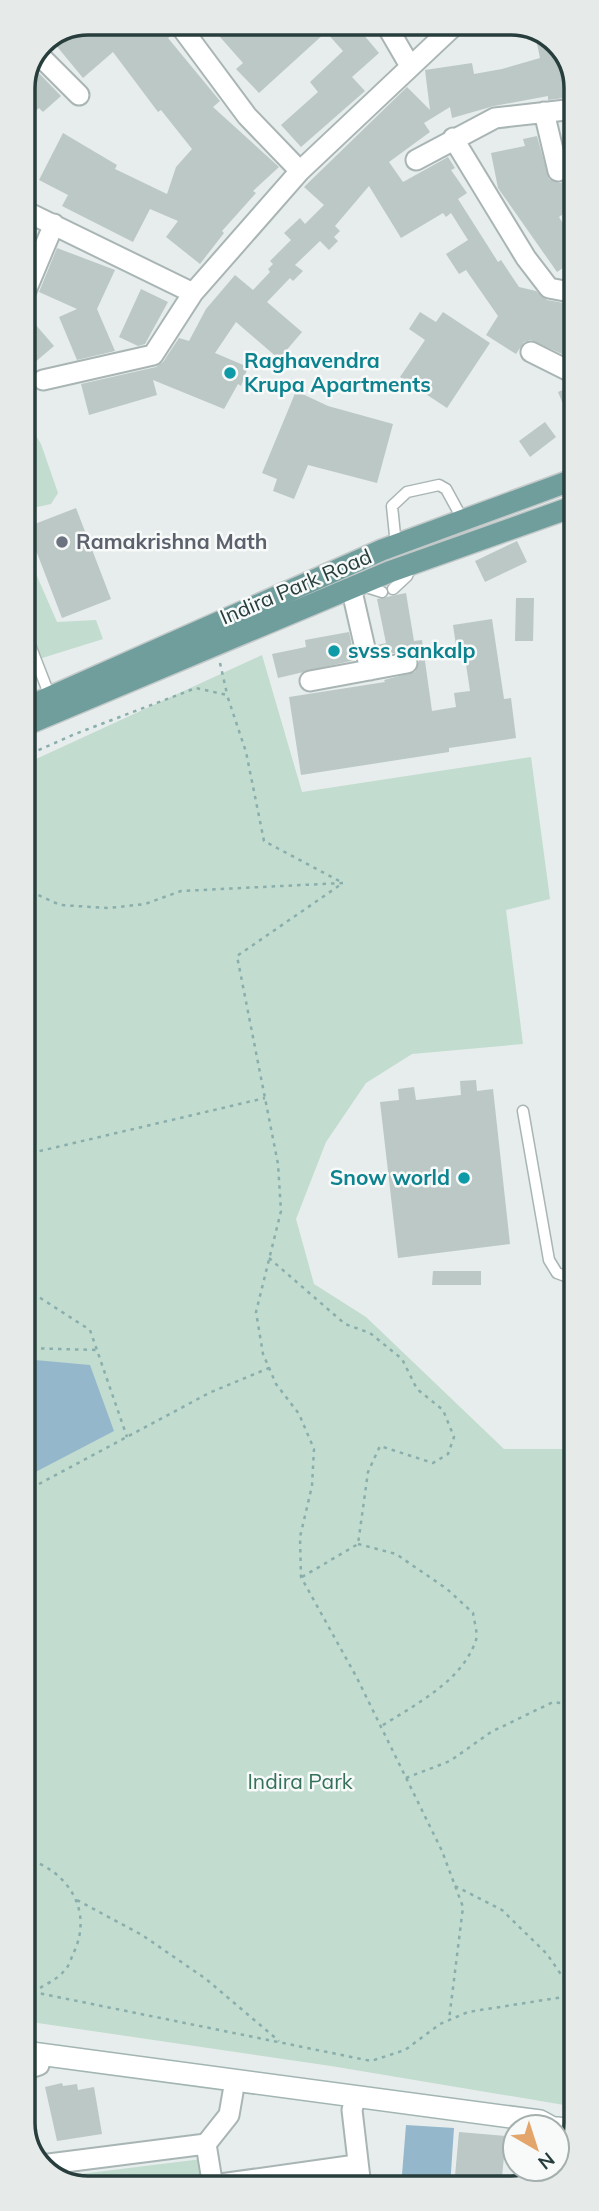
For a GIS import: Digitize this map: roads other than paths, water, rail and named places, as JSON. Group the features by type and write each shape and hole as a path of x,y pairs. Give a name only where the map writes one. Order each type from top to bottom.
{"main road":[{"name":"Indira Park Road","path":"35,718 54,705 206,626 396,545 564,483"},
{"name":"Indira Park Road","path":"35,707 54,705 355,586 564,510"}],"street":[{"path":"187,35 247,116 300,171"},
{"path":"392,35 410,66"},
{"path":"43,380 153,355 193,293 300,171 444,35"},
{"path":"44,60 79,95"},
{"path":"416,160 495,118 564,110"},
{"path":"544,113 558,171"},
{"path":"453,138 526,258 549,288 564,291"},
{"path":"35,215 193,293"},
{"path":"35,269 54,224"},
{"path":"531,352 564,368"},
{"path":"355,586 370,670"},
{"path":"310,681 407,663"},
{"path":"35,2062 233,2100 354,2105 501,2118"},
{"path":"35,2062 354,2105 501,2131"},
{"path":"211,2176 206,2144 233,2100"},
{"path":"354,2105 358,2176"},
{"path":"54,2163 206,2144"},
{"path":"285,2176 356,2165"}],"lane":[{"path":"396,545 392,506 407,492 439,485 451,495 463,520"},
{"path":"393,589 407,576 411,565"},
{"path":"355,586 382,592"},
{"path":"35,657 54,705"},
{"path":"523,1111 549,1260 557,1273 564,1276"}],"water":[{"path":"35,1360 90,1365 114,1431 35,1472"},
{"path":"406,2125 454,2128 451,2176 402,2176"}],"place":[{"name":"Raghavendra Krupa Apartments","path":"230,373"},
{"name":"Ramakrishna Math","path":"62,542"},
{"name":"svss sankalp","path":"334,651"},
{"name":"Snow world","path":"464,1178"}],"park label":[{"name":"Indira Park","path":"300,1782"}]}
